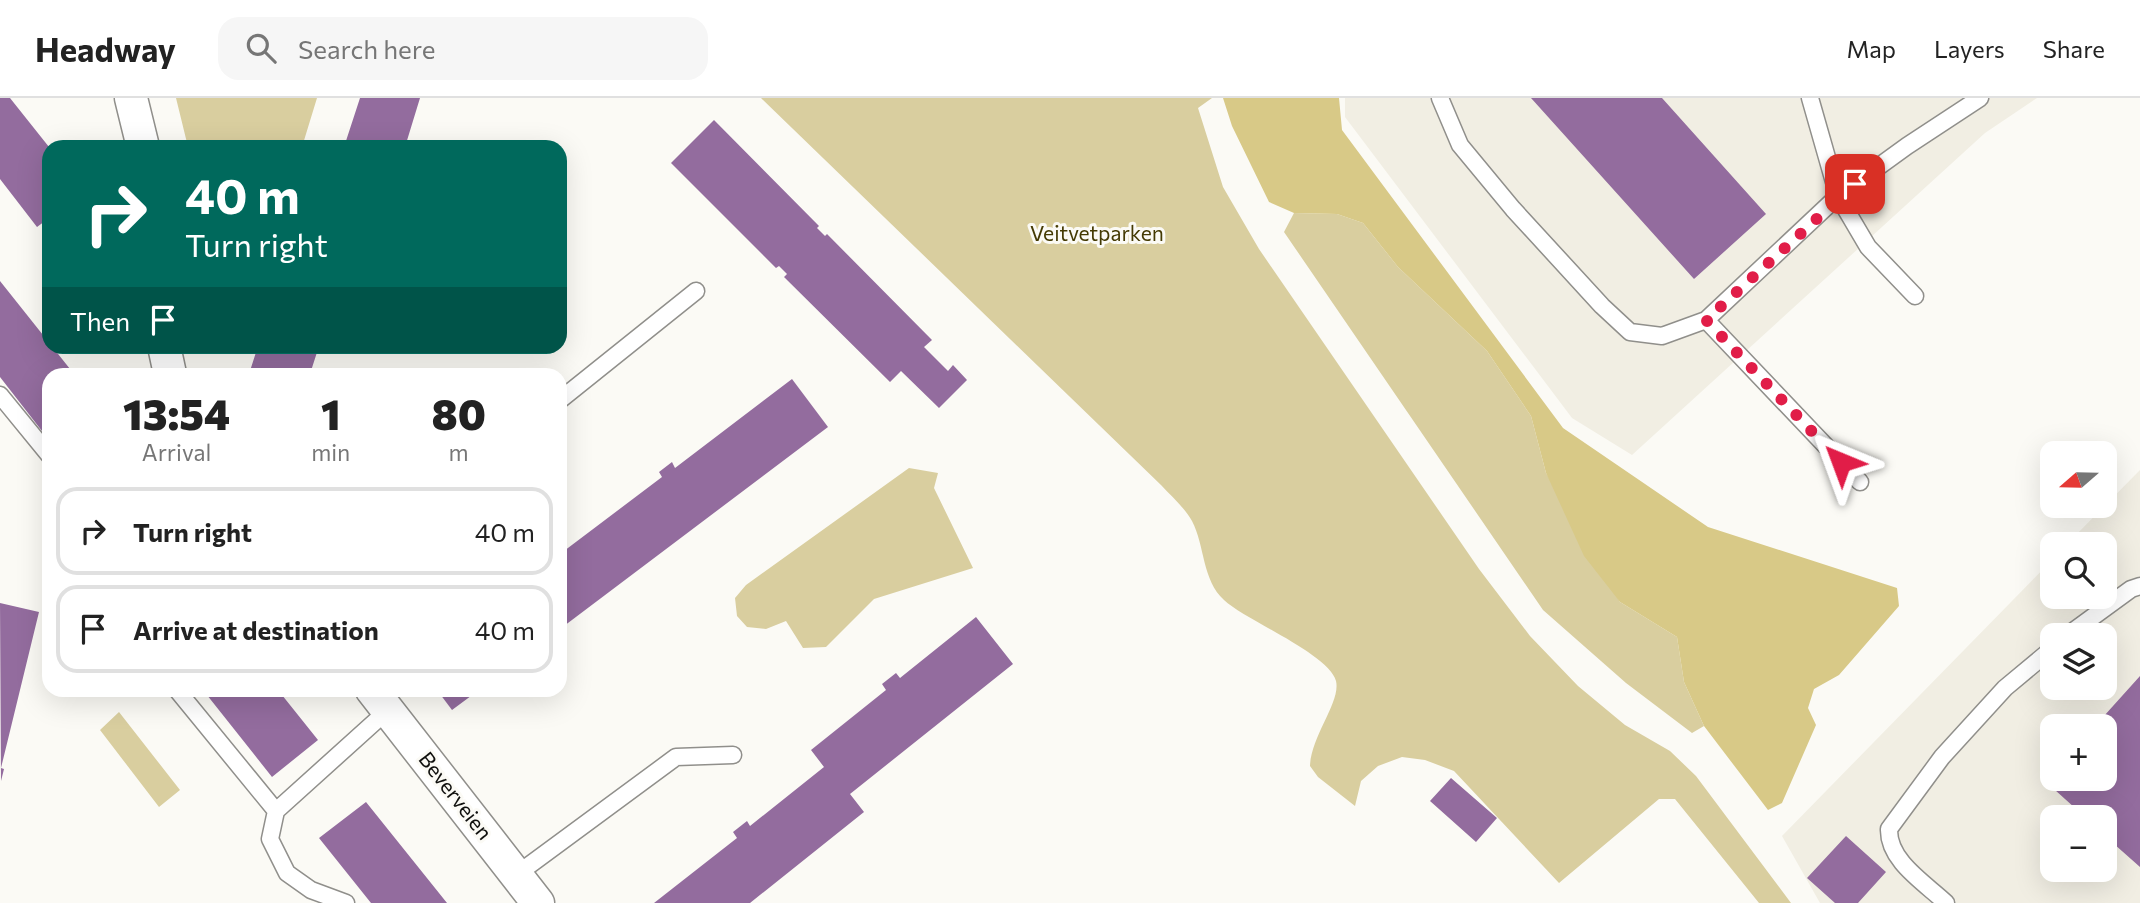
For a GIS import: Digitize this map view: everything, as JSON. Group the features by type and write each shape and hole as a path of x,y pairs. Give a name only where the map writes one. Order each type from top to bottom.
{"street":[{"path":"131,98 141,140"},
{"name":"Beverveien","path":"380,700 538,903"}],"lane":[{"path":"1440,98 1461,145 1513,209 1602,306 1630,332 1662,336 1706,320 1838,196 1906,146 1980,98"},
{"path":"1810,98 1838,196 1868,247 1915,296"},
{"path":"567,394 696,291"},
{"path":"1706,320 1860,482"},
{"path":"0,395 42,446"},
{"path":"2084,623 2131,589 2140,586"},
{"path":"1946,903 1891,849 1889,829 1942,757 1996,698 2040,659"},
{"path":"183,697 276,811"},
{"path":"346,903 311,890 287,873 270,839 276,811 380,700"},
{"path":"516,875 676,757 733,755"}],"shaded area":[{"path":"1223,98 1339,98 1342,130 1563,428 1708,527 1897,588 1899,606 1839,675 1814,689 1808,708 1816,725 1782,803 1768,810 1704,726 1684,682 1677,637 1620,602 1584,556 1546,473 1531,416 1487,351 1398,267 1363,223 1337,214 1294,213 1269,202 1232,126"},
{"path":"1345,98 2037,98 1985,133 1632,455 1572,418 1345,117"},
{"path":"2140,470 2140,903 1820,903 1782,836 2040,572 2040,609 2117,609 2117,532 2079,532 2093,518 2118,518 2118,492"}],"green space":[{"path":"176,98 317,98 304,140 186,140"},
{"name":"Veitvetparken","path":"761,98 1212,98 1198,108 1223,187 1259,249 1479,569 1530,636 1578,686 1625,725 1670,751 1696,776 1791,903 1759,903 1675,799 1659,799 1559,883 1454,771 1425,760 1402,757 1378,766 1361,781 1355,806 1318,777 1310,766 1315,743 1334,699 1336,681 1330,671 1303,649 1224,600 1212,583 1192,521 1178,502"},
{"path":"1294,213 1337,214 1363,223 1398,267 1487,351 1531,416 1546,473 1620,602 1677,637 1684,682 1704,726 1692,733 1626,683 1543,610 1284,232"},
{"path":"909,468 938,473 934,488 973,568 874,599 826,647 803,648 786,621 766,629 747,627 737,616 735,598 746,585"},
{"path":"119,712 180,790 159,807 100,730"}],"building":[{"path":"0,98 10,98 43,140 42,223 37,227 0,179"},
{"path":"360,98 420,98 407,140 346,140"},
{"path":"1531,98 1662,98 1766,214 1694,279"},
{"path":"714,120 819,226 817,228 825,236 827,234 932,340 924,347 948,371 953,365 967,380 939,408 901,371 890,382 784,277 787,274 779,266 776,268 671,163"},
{"path":"0,281 42,334 42,354 58,354 69,368 42,368 42,431 0,377"},
{"path":"255,354 316,354 312,368 251,368"},
{"path":"792,379 828,427 567,624 567,549 662,477 659,472 672,462 675,468"},
{"path":"0,603 39,612 1,768 4,769 1,781"},
{"path":"976,617 1013,664 850,794 864,812 750,903 654,903 737,838 733,832 747,821 750,826 824,767 811,750 886,690 882,684 896,673 900,678"},
{"path":"2140,676 2140,867 2117,847 2117,805 2072,805 2056,791 2117,791 2117,714 2106,714"},
{"path":"209,697 284,697 318,740 272,777"},
{"path":"442,697 470,697 452,710"},
{"path":"1451,778 1497,818 1476,842 1430,801"},
{"path":"366,802 447,903 371,903 319,838"},
{"path":"1846,836 1886,872 1858,903 1835,903 1807,878"}],"route":[{"path":"1841,462 1706,320 1838,196 1855,184"}]}
